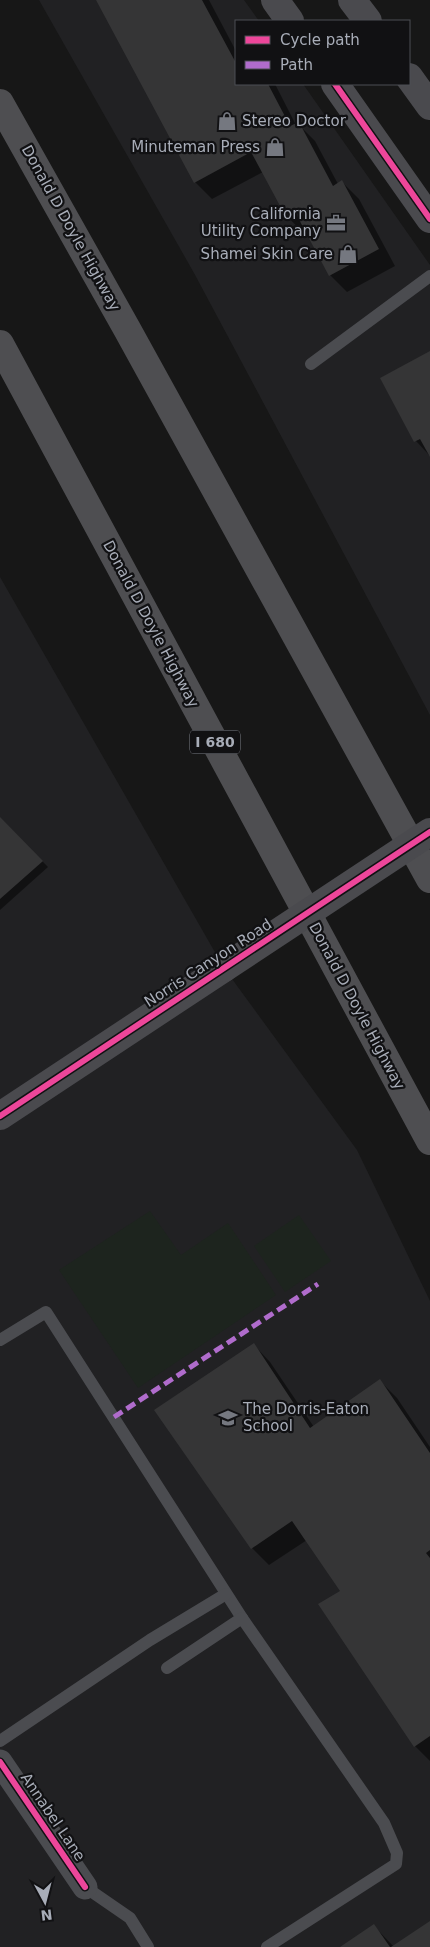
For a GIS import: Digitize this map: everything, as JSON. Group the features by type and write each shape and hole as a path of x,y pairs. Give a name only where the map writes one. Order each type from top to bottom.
{"highway":[{"name":"Donald D Doyle Highway","path":"0,103 128,329 430,879"},
{"name":"Donald D Doyle Highway","path":"0,344 430,1141"}],"main road":[{"path":"276,0 289,20"},
{"path":"352,0 367,20"},
{"path":"410,78 430,106"},
{"path":"336,85 430,219"},
{"name":"Norris Canyon Road","path":"0,1116 430,832"}],"street":[{"name":"Annabel Lane","path":"0,1762 85,1886"}],"lane":[{"path":"311,364 430,276"},
{"path":"0,1340 46,1312 105,1401 226,1594 384,1824 397,1853 396,1864 267,1947"},
{"path":"0,1741 150,1640 226,1594"},
{"path":"167,1668 242,1618"},
{"path":"85,1886 130,1918 148,1947"}],"shaded area":[{"path":"39,0 244,0 258,20 235,20 235,85 304,85 430,265 430,715 194,273"},
{"path":"0,577 224,968 357,1150 430,1301 430,1947 0,1947"},
{"path":"150,1211 181,1255 228,1223 276,1295 138,1388 59,1270"},
{"path":"299,1215 331,1261 285,1292 254,1246"}],"building":[{"path":"96,0 202,0 235,61 235,85 269,85 290,126 299,122 333,186 342,180 379,249 329,276 295,212 286,217 251,152 194,183"},
{"path":"430,351 430,457 420,439 414,442 380,378"},
{"path":"0,817 43,861 0,899"},
{"path":"254,1343 310,1428 380,1379 430,1453 430,1550 426,1553 430,1558 430,1736 414,1747 318,1604 340,1591 292,1521 251,1549 154,1410"},
{"path":"430,1921 430,1947 391,1947"},
{"path":"374,1924 390,1947 340,1947"}],"marked path":[{"path":"114,1417 318,1284"}],"cycle path":[{"path":"336,85 430,219"},
{"path":"0,1116 430,832"},
{"path":"0,1762 85,1887"}],"place":[{"name":"Stereo Doctor","path":"227,121"},
{"name":"Minuteman Press","path":"275,147"},
{"name":"California Utility Company","path":"336,223"},
{"name":"Shamei Skin Care","path":"348,254"},
{"name":"The Dorris-Eaton School","path":"228,1418"}]}
